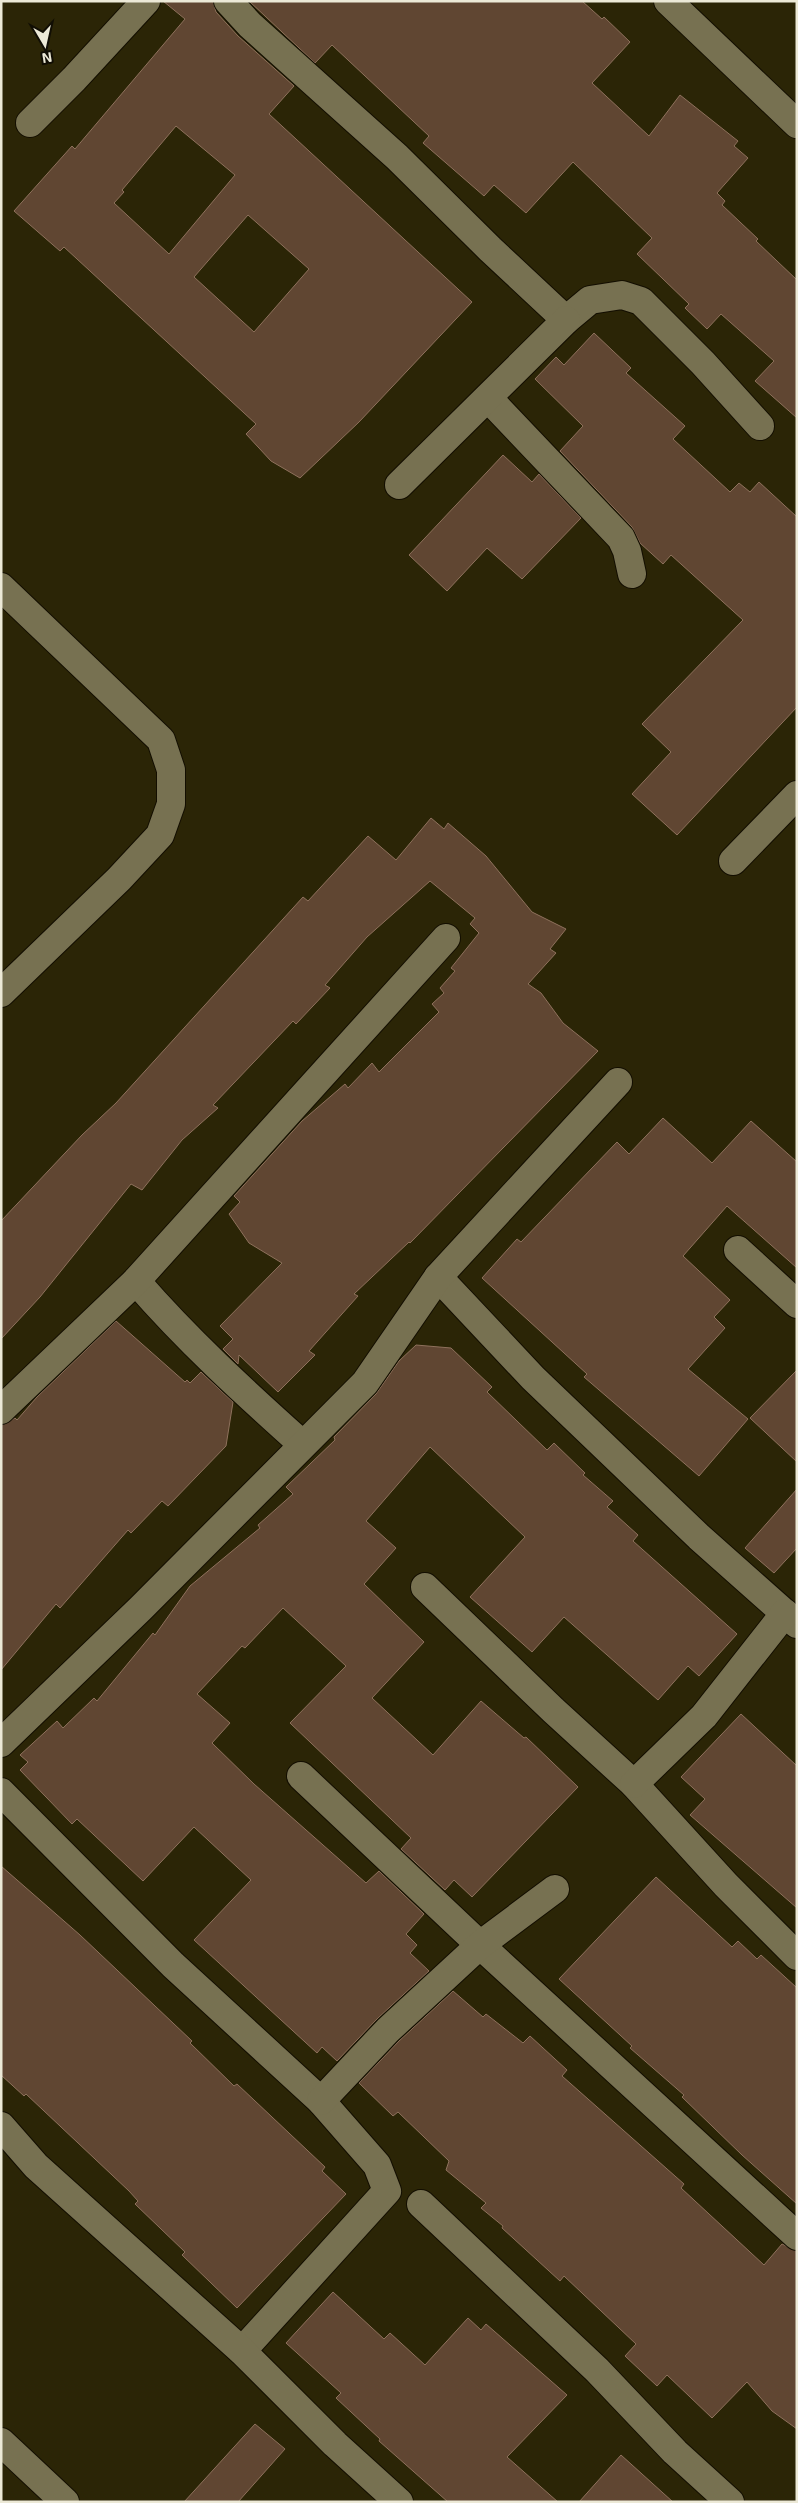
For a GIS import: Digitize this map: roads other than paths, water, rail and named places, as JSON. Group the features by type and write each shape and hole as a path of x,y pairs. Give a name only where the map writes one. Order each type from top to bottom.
{"street":[{"path":"30,123 74,80 146,1"},
{"path":"228,1 250,24 397,157 490,249 566,320"},
{"path":"668,1 797,124"},
{"path":"399,485 566,320 590,300 622,294 641,301 703,362 760,426"},
{"path":"488,398 621,538 627,551 632,574"},
{"path":"1,587 161,740 171,770 171,804 160,835 119,879 1,993"},
{"path":"733,861 797,795"},
{"path":"1,1410 136,1281 446,938"},
{"path":"1,1743 141,1608 302,1444 365,1383 438,1277 618,1082"},
{"path":"738,1250 797,1304"},
{"path":"438,1277 533,1378 699,1537 791,1618 704,1716 634,1784"},
{"path":"136,1281 197,1348 302,1444"},
{"path":"425,1587 553,1710 634,1784 726,1885 797,1956"},
{"path":"301,1776 480,1945 797,2236"},
{"path":"1,1792 173,1965 321,2101 377,2165 387,2191 242,2351"},
{"path":"321,2101 388,2030 480,1945 555,1890"},
{"path":"1,2126 36,2166 242,2351 335,2444 399,2502"},
{"path":"421,2204 596,2370 675,2452 730,2502"},
{"path":"1,2442 65,2502"}]}
